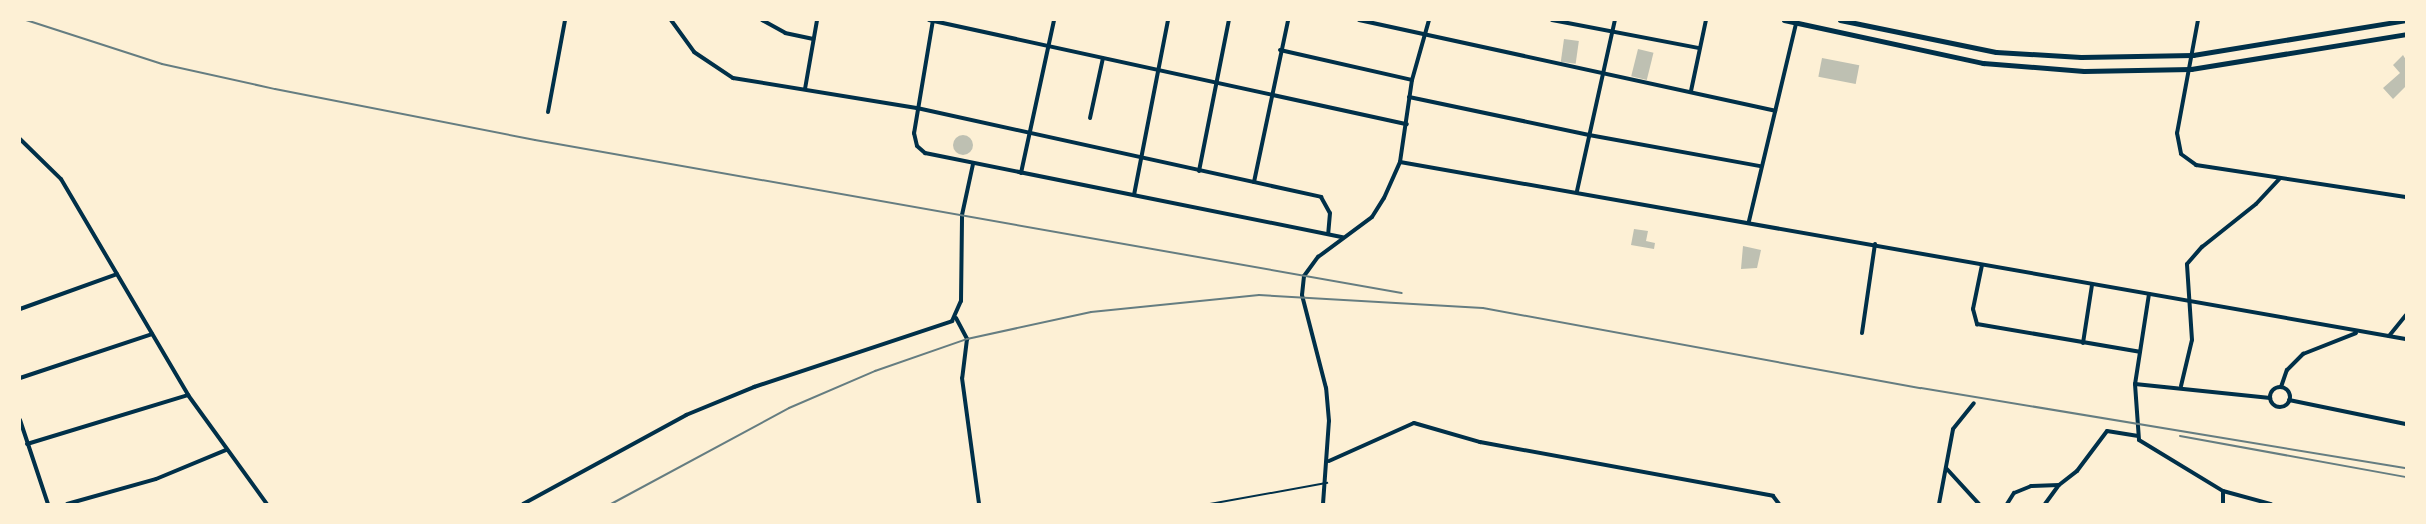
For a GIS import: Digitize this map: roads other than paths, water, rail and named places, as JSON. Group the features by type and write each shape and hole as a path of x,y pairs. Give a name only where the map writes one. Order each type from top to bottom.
{"main road":[{"path":"1784,20 2017,69 2191,69 2406,34"},
{"path":"1840,20 2029,56 2193,55 2406,20"}],"street":[{"path":"548,112 565,20"},
{"path":"671,20 694,52 713,68 733,78 917,108 1141,160 1321,197 1330,213 1328,234"},
{"path":"762,20 785,33 813,39"},
{"path":"805,88 817,20"},
{"path":"1343,237 940,157 917,146 917,108 931,20 1407,123"},
{"path":"1021,173 1054,20"},
{"path":"1134,195 1156,70 1168,20"},
{"path":"1199,171 1229,20"},
{"path":"1254,182 1288,20"},
{"path":"1359,20 1775,111"},
{"path":"1323,504 1329,461 1326,388 1302,295 1308,270 1343,237 1372,217 1400,162 1409,97 1429,20"},
{"path":"1552,20 1699,48"},
{"path":"1576,191 1615,20"},
{"path":"1690,91 1706,20"},
{"path":"2198,20 2191,69 2177,133 2181,154 2196,165 2406,197"},
{"path":"1749,221 1760,166 1797,21"},
{"path":"1280,50 1413,80"},
{"path":"1090,118 1103,58"},
{"path":"1409,97 1588,135 1760,166"},
{"path":"20,139 61,179 188,395 267,504"},
{"path":"1400,162 1749,221 2356,333 2406,339"},
{"path":"523,504 686,416 754,387 946,325 956,318 961,301 962,215 973,164"},
{"path":"2181,386 2192,340 2187,264 2202,247 2256,204 2279,178"},
{"path":"1862,333 1875,244"},
{"path":"1982,265 1972,309 1977,324 2140,352"},
{"path":"20,309 117,274"},
{"path":"2083,343 2092,285"},
{"path":"2137,436 2135,384 2149,294"},
{"path":"2389,336 2406,315"},
{"path":"956,318 967,339 962,378 979,504"},
{"path":"2281,387 2288,370 2303,354 2356,333"},
{"path":"20,378 152,334"},
{"path":"2135,384 2181,386 2270,398 2278,407 2289,400 2406,424"},
{"path":"2270,398 2272,389 2281,387 2288,392 2289,400"},
{"path":"27,444 188,395"},
{"path":"1939,504 1954,425 1974,404"},
{"path":"20,420 48,504"},
{"path":"1329,461 1414,423 1480,442 1773,496 1779,504"},
{"path":"2045,504 2059,486 2076,471 2107,431 2137,436 2223,491 2271,504"},
{"path":"67,504 156,479 226,450"},
{"path":"1946,468 1979,504"},
{"path":"2007,504 2014,494 2031,486 2059,486"},
{"path":"2223,491 2223,504"}],"lane":[{"path":"1210,504 1327,483"}],"railway":[{"path":"26,20 162,64 275,89 535,140 1402,293"},
{"path":"611,504 789,408 875,371 967,339 1091,312 1259,295 1483,308 1921,388 2406,468"},
{"path":"2180,436 2406,477"}]}
